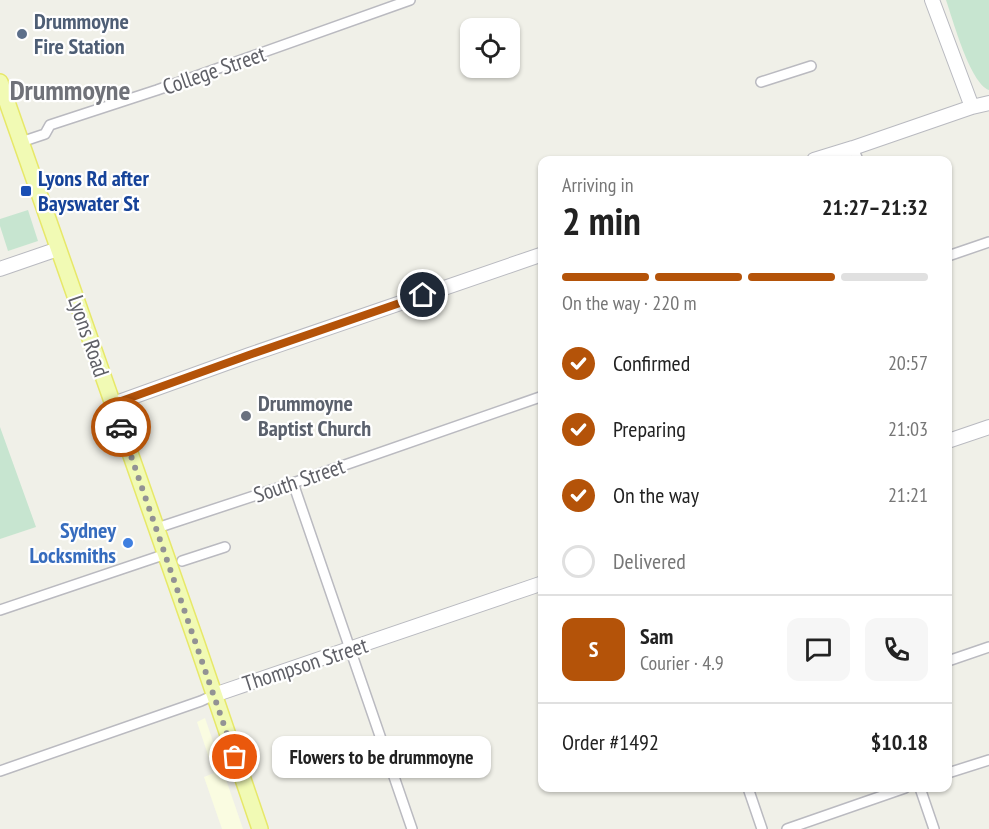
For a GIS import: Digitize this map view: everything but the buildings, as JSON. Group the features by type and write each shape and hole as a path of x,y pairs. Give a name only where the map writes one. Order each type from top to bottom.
{"main road":[{"name":"Lyons Road","path":"1,88 166,554 260,829"}],"street":[{"name":"College Street","path":"21,142 45,134 50,125 177,83 410,0"},
{"path":"932,0 972,107"},
{"path":"761,82 811,66"},
{"path":"855,154 972,107 989,103"},
{"path":"952,255 989,242"},
{"path":"0,269 58,249"},
{"path":"113,404 538,256"},
{"name":"South Street","path":"156,528 538,398"},
{"path":"952,440 989,427"},
{"path":"293,483 412,829"},
{"path":"182,561 225,547"},
{"path":"0,610 166,554"},
{"name":"Thompson Street","path":"0,771 201,701 214,694 538,585"},
{"path":"952,660 989,647"},
{"path":"952,772 989,761"},
{"path":"749,792 762,829"},
{"path":"787,829 893,792"},
{"path":"921,792 934,829"}],"shaded area":[{"path":"946,0 989,0 989,90 975,76 969,64"},
{"path":"28,210 38,241 8,251 0,219"},
{"path":"0,427 36,527 0,539"},
{"path":"205,718 243,829 222,829 204,777 214,773 197,722"}],"way so far":[{"path":"121,427 235,757"}],"place":[{"name":"Drummoyne Fire Station","path":"22,34"},
{"name":"Lyons Rd after Bayswater St","path":"26,191"},
{"name":"Drummoyne Baptist Church","path":"246,416"},
{"name":"Sydney Locksmiths","path":"128,543"},
{"name":"Flowers to be drummoyne","path":"235,757"}],"district":[{"name":"Drummoyne","path":"70,90"}],"route":[{"path":"121,427 113,404 423,295"}]}
